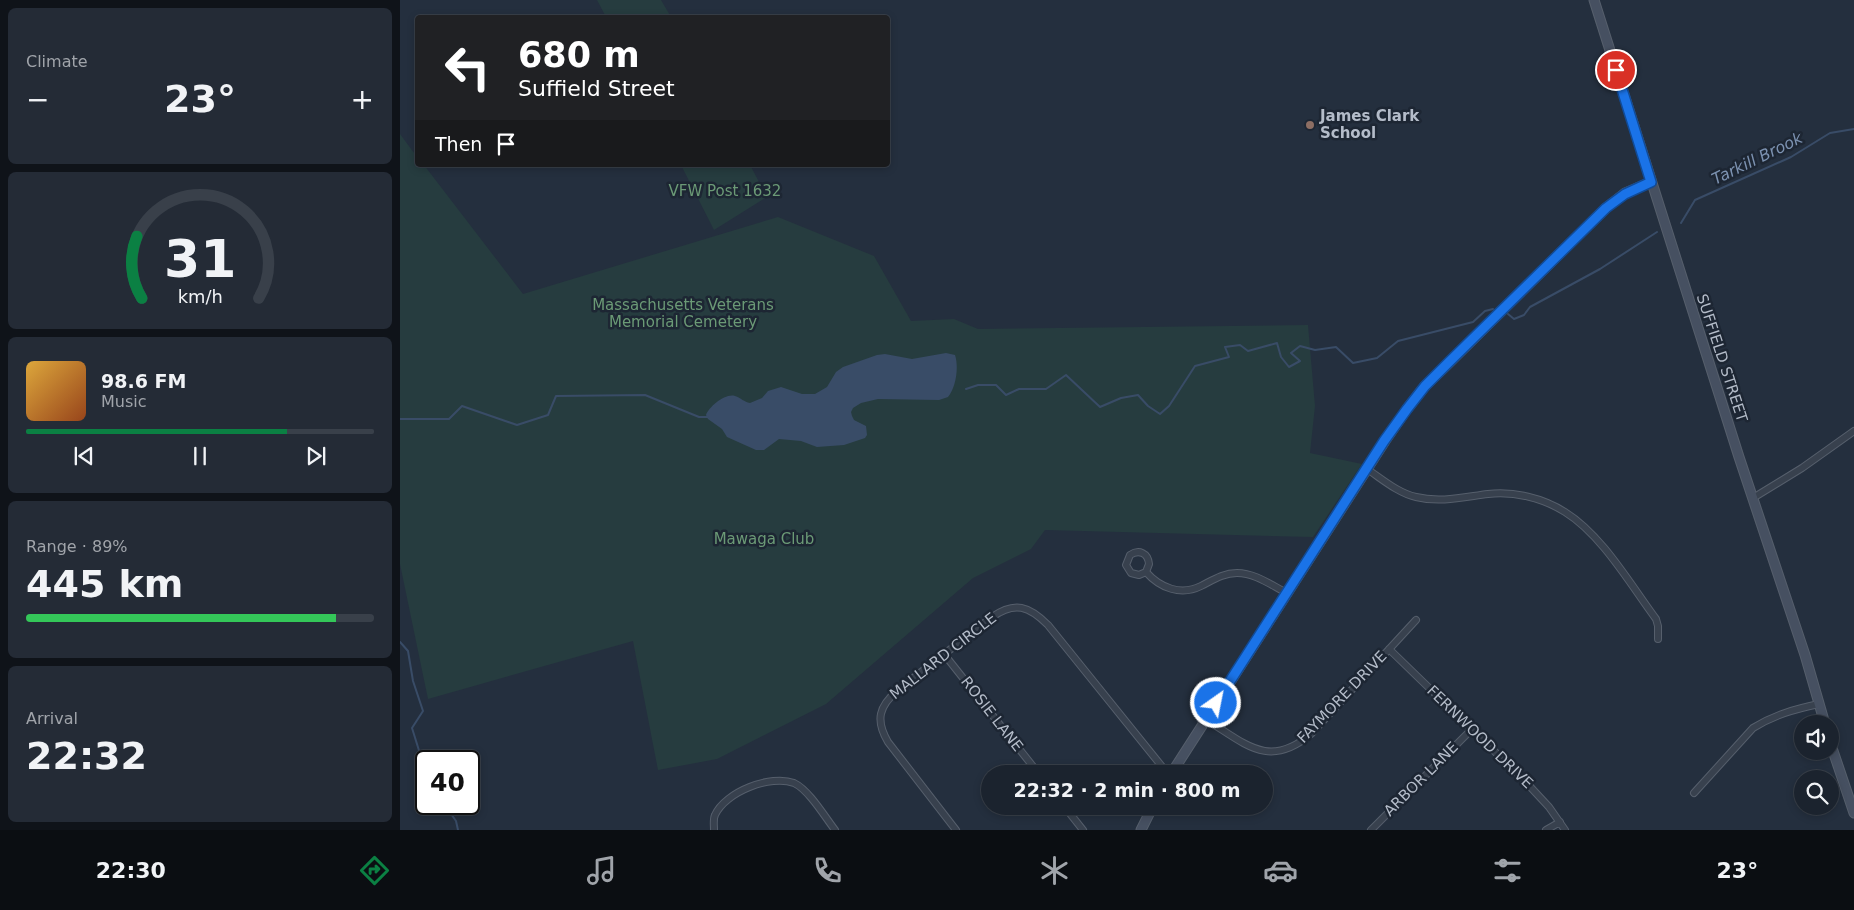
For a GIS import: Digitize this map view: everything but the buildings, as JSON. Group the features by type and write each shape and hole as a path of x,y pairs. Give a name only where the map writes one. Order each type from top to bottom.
{"main road":[{"name":"SUFFIELD STREET","path":"1594,0 1651,182 1805,655 1822,715"},
{"path":"1175,765 1367,469 1407,409 1425,386 1606,208 1625,194 1651,182"},
{"path":"1836,760 1854,812"},
{"path":"1142,830 1148,815"}],"street":[{"path":"1753,498 1802,468 1854,431"},
{"path":"1367,469 1402,492 1422,498 1450,499 1506,494 1538,499 1565,511 1598,540 1658,622 1658,639"},
{"path":"1146,572 1156,581 1177,590 1196,588 1220,576 1236,573 1252,576 1287,593"},
{"name":"MALLARD CIRCLE","path":"956,830 884,736 880,724 883,708 890,697 997,613 1015,607 1027,609 1052,629 1162,765"},
{"name":"FAYMORE DRIVE","path":"1205,719 1255,749 1271,752 1286,750 1297,745 1311,734 1416,620"},
{"name":"FERNWOOD DRIVE","path":"1389,648 1536,793 1565,830"},
{"name":"ROSIE LANE","path":"944,654 1032,765"},
{"path":"1694,794 1753,728 1765,720 1784,712 1819,704"},
{"name":"ARBOR LANE","path":"1371,830 1472,729"},
{"path":"714,830 715,815 729,799 750,787 777,781 791,782 798,786 818,807 835,830"},
{"path":"1071,815 1083,830"},
{"path":"1546,830 1560,822"}],"green space":[{"path":"597,0 661,0 670,15 605,15"},
{"name":"Mawaga Club","path":"400,134 415,154 415,167 426,167 523,294 778,217 874,256 911,321 954,319 978,329 1308,325 1315,406 1310,453 1362,464 1313,537 1045,530 1031,549 973,578 826,704 717,759 658,770 633,641 428,699 400,564"},
{"name":"VFW Post 1632","path":"682,167 751,167 767,197 714,230"}],"water":[{"path":"946,353 955,355 957,365 955,382 948,397 939,400 878,399 861,403 853,408 851,412 854,420 866,426 867,435 865,438 844,445 817,447 801,441 779,439 764,450 756,450 727,437 722,429 708,419 706,415 710,408 718,401 731,396 750,403 762,398 768,391 781,387 802,394 815,394 827,387 836,372 843,367 877,355 885,354 912,359"}],"waterway":[{"name":"Tarkill Brook","path":"1681,223 1695,200 1791,157 1830,133 1854,129"},
{"name":"Tarkill Brook","path":"1508,314 1514,319 1524,315 1530,307 1600,269 1657,232"},
{"name":"Tarkill Brook","path":"966,389 978,385 996,385 1006,395 1019,389 1046,389 1066,375 1100,407 1121,398 1138,395 1148,406 1160,414 1169,406 1195,366 1229,357 1225,347 1240,345 1248,351 1277,343 1281,357 1289,367 1300,361 1291,353 1300,346 1315,350 1336,347 1353,363 1377,358 1398,341 1473,322 1485,311 1493,309"},
{"name":"Tarkill Brook","path":"400,419 449,419 462,406 517,425 548,415 556,396 645,395 699,417 708,417"},
{"path":"400,642 408,651 413,681 423,711 412,728 419,750"},
{"path":"452,815 456,821 458,830"}],"place":[{"name":"James Clark School","path":"1310,125"}],"route":[{"path":"1216,703 1384,441 1425,386 1606,208 1625,194 1651,182 1616,70"}],"park label":[{"name":"Massachusetts Veterans Memorial Cemetery","path":"683,314"}]}
